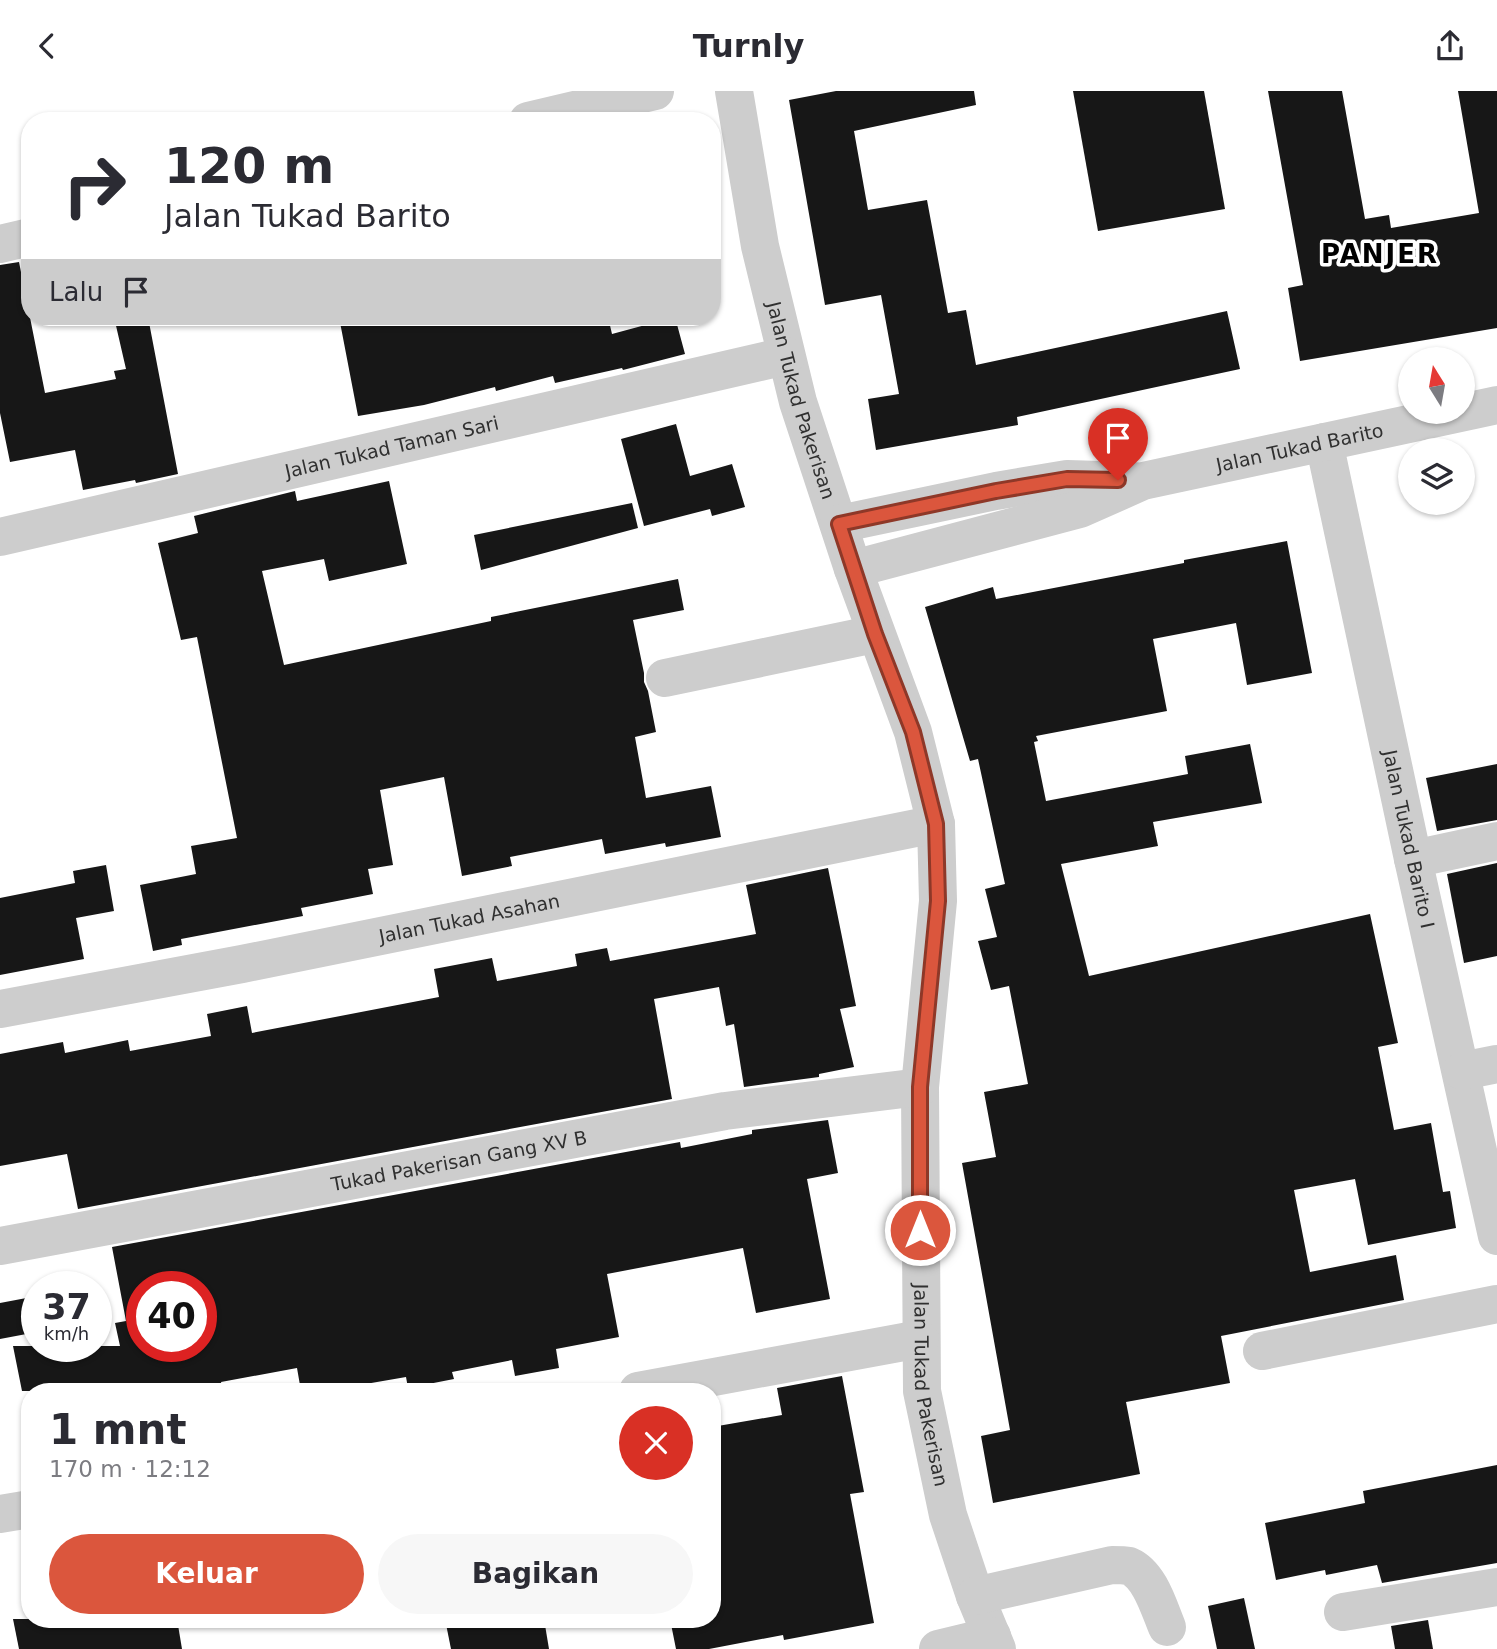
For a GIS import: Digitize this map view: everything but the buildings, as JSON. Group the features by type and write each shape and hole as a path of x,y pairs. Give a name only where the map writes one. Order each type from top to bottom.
{"street":[{"path":"566,112 655,91"},
{"name":"Jalan Tukad Pakerisan","path":"734,91 760,246 798,402 875,634 913,732 936,824 938,901 920,1087 922,1391 948,1515 975,1596 995,1643"},
{"path":"0,244 21,239"},
{"name":"Jalan Tukad Taman Sari","path":"0,537 786,356"},
{"name":"Jalan Tukad Barito","path":"853,569 1080,509 1143,481 1497,405"},
{"name":"Jalan Tukad Barito I","path":"1324,442 1413,859 1479,1068 1497,1235"},
{"name":"Jalan Tukad Barito","path":"839,524 1067,479 1143,481"},
{"path":"665,678 875,634"},
{"name":"Jalan Tukad Asahan","path":"0,1009 242,964 936,824"},
{"path":"1413,859 1497,841"},
{"name":"Tukad Pakerisan Gang XV B","path":"0,1246 725,1111 920,1087"},
{"path":"1262,1351 1497,1304"},
{"path":"681,1383 920,1339"},
{"path":"0,1514 21,1510"},
{"path":"975,1596 1112,1565 1129,1566 1145,1580 1154,1594 1167,1627"},
{"path":"1343,1612 1497,1587"},
{"path":"938,1649 995,1643"}],"district":[{"name":"PANJER","path":"1380,254"}],"route":[{"path":"920,1230 920,1087 938,901 936,824 913,732 875,634 839,524 1067,479 1118,480"}]}
